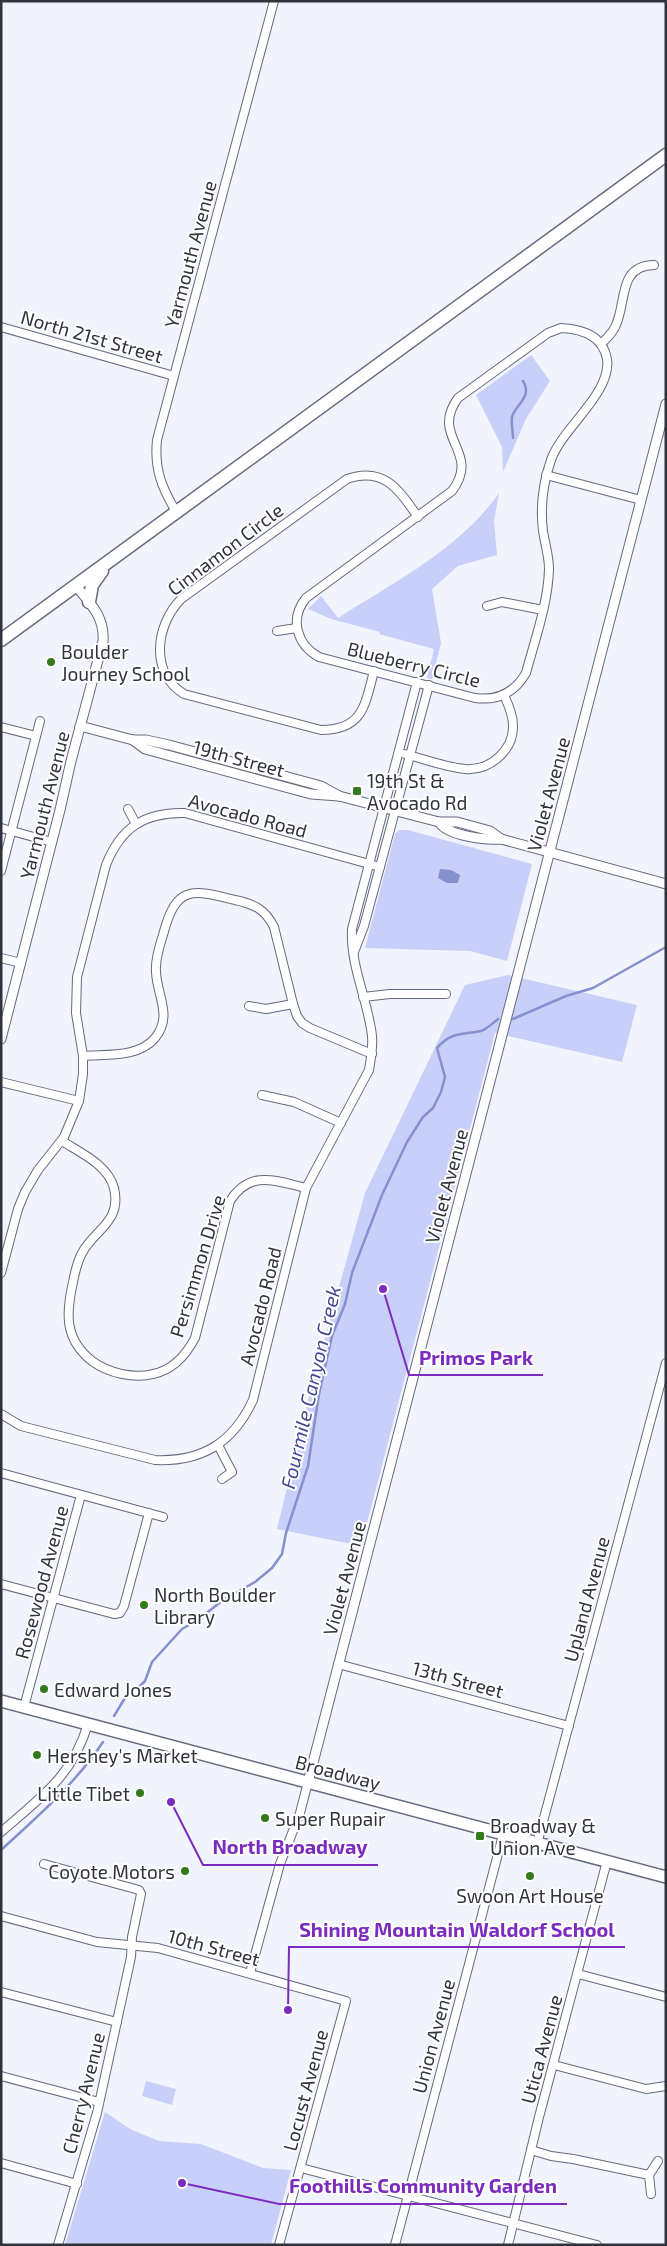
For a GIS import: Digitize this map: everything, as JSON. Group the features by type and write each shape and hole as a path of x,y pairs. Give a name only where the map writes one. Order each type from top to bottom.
{"highway":[{"path":"1,640 666,155"},
{"path":"89,602 92,585 112,560"}],"main road":[{"name":"Broadway","path":"1,1701 666,1877"}],"street":[{"name":"Yarmouth Avenue","path":"177,513 163,491 159,476 156,457 159,431 274,1"},
{"path":"277,631 297,628 297,619 303,603 312,593 452,491 462,473 462,459 448,431 444,417 458,398 548,333 562,328 576,329 590,335 601,344 611,334 616,325 629,276 640,266 654,265"},
{"name":"North 21st Street","path":"1,327 174,376"},
{"name":"Blueberry Circle","path":"297,628 303,644 313,654 485,700 504,695 521,682 526,673 548,585 549,566 542,513 546,475 559,443 604,383 607,359 601,344"},
{"name":"Violet Avenue","path":"250,1973 280,1864 300,1813 666,404"},
{"name":"Cinnamon Circle","path":"374,671 363,709 349,728 316,729 191,696 178,690 161,678 160,644 171,612 181,600 347,479 371,472 395,487 418,517"},
{"path":"546,475 641,500"},
{"name":"Yarmouth Avenue","path":"1,1039 103,638 102,621 76,586"},
{"path":"487,606 502,602 542,610"},
{"name":"Avocado Road","path":"1,1414 21,1426 155,1460 186,1459 201,1454 218,1445 238,1427 253,1400 306,1188 367,1075 372,1054 372,1035 362,998 354,954 352,929 417,682"},
{"name":"Avocado Road","path":"354,954 364,926 429,686"},
{"path":"398,752 467,769 496,765 507,747 512,731 510,710 504,695"},
{"path":"1,871 40,721"},
{"name":"19th Street","path":"80,726 133,740 141,748 163,754 305,792 339,796 439,822 444,829 465,835 487,840 501,839 666,884"},
{"path":"1,727 36,736"},
{"path":"128,809 136,824"},
{"name":"Avocado Road","path":"1,1273 18,1209 25,1192 38,1170 62,1141 79,1101 84,1056 76,1035 77,977 106,864 112,848 120,837 136,824 154,815 185,813 380,867"},
{"path":"1,828 52,842"},
{"path":"84,1056 131,1052 144,1047 155,1038 164,1019 164,1008 157,982 156,958 168,914 173,905 189,894 202,892 249,903 268,915 274,927 297,1016 310,1028 372,1054"},
{"path":"1,958 21,963"},
{"path":"362,998 390,994 446,994"},
{"path":"249,1006 266,1009 293,1004"},
{"path":"1,1082 79,1101"},
{"path":"262,1095 294,1102 341,1123"},
{"name":"Persimmon Drive","path":"62,1141 101,1167 108,1175 114,1188 115,1202 108,1223 90,1241 77,1264 67,1306 70,1332 83,1353 93,1362 104,1368 131,1376 143,1376 167,1369 181,1359 189,1349 195,1338 230,1201 236,1193 243,1186 261,1179 306,1188"},
{"name":"Upland Avenue","path":"537,1844 666,1363"},
{"path":"218,1445 232,1472 222,1479"},
{"path":"1,1473 163,1517"},
{"name":"Rosewood Avenue","path":"24,1707 81,1495"},
{"path":"1,1584 114,1614 121,1612 148,1513"},
{"name":"13th Street","path":"338,1664 569,1726"},
{"path":"1,1832 58,1782 76,1756 88,1724"},
{"name":"Union Avenue","path":"395,2245 503,1835"},
{"name":"Utica Avenue","path":"508,2245 531,2150 607,1862"},
{"name":"Cherry Avenue","path":"44,1864 139,1890 140,1898 117,2022 99,2102 58,2245"},
{"name":"10th Street","path":"1,1916 97,1942 158,1948 346,2000"},
{"path":"578,1974 666,1997"},
{"path":"1,1992 117,2022"},
{"name":"Locust Avenue","path":"279,2245 346,2000"},
{"path":"554,2065 646,2089 666,2086"},
{"path":"1,2076 99,2102"},
{"path":"531,2150 551,2156 573,2158 649,2175"},
{"path":"650,2194 649,2175 658,2161"},
{"path":"1,2163 77,2184"},
{"path":"301,2168 597,2245"}],"shaded area":[{"path":"531,355 550,381 526,419 503,472 502,447 476,395"},
{"path":"499,493 494,521 497,555 458,566 432,589 441,643 432,679 427,678 434,649 331,619 308,609 321,596 338,618 446,548 483,513"},
{"path":"399,830 408,830 532,864 507,961 470,951 365,948 395,834"},
{"path":"440,869 451,870 460,875 458,883 447,883 438,878"},
{"path":"508,975 637,1005 622,1062 495,1033 361,1546 277,1529 312,1385 365,1193 465,985"},
{"path":"146,2081 176,2089 172,2105 142,2096"},
{"path":"105,2112 130,2129 159,2141 201,2144 263,2168 291,2170 271,2245 65,2245"}],"waterway":[{"path":"513,438 512,417 526,392 523,381"},
{"name":"Fourmile Canyon Creek","path":"513,1019 566,996 593,988 666,947"},
{"name":"Fourmile Canyon Creek","path":"114,1716 128,1693 145,1681 152,1662 182,1629 198,1620 223,1600 255,1582 272,1568 282,1554 286,1533 308,1466 319,1394 332,1336 345,1304 352,1273 382,1195 407,1142 423,1117 433,1108 441,1092 445,1077 437,1048 453,1036 481,1031 498,1019"},
{"name":"Fourmile Canyon Creek","path":"1,1850 81,1772 103,1742"}],"place":[{"name":"Boulder Journey School","path":"51,662"},
{"name":"19th St & Avocado Rd","path":"357,791"},
{"name":"Primos Park","path":"383,1289"},
{"name":"North Boulder Library","path":"144,1605"},
{"name":"Edward Jones","path":"44,1689"},
{"name":"Hershey's Market","path":"37,1755"},
{"name":"Little Tibet","path":"140,1793"},
{"name":"North Broadway","path":"171,1802"},
{"name":"Super Rupair","path":"265,1818"},
{"name":"Broadway & Union Ave","path":"480,1836"},
{"name":"Coyote Motors","path":"185,1871"},
{"name":"Swoon Art House","path":"530,1876"},
{"name":"Shining Mountain Waldorf School","path":"288,2010"},
{"name":"Foothills Community Garden","path":"182,2183"}]}
